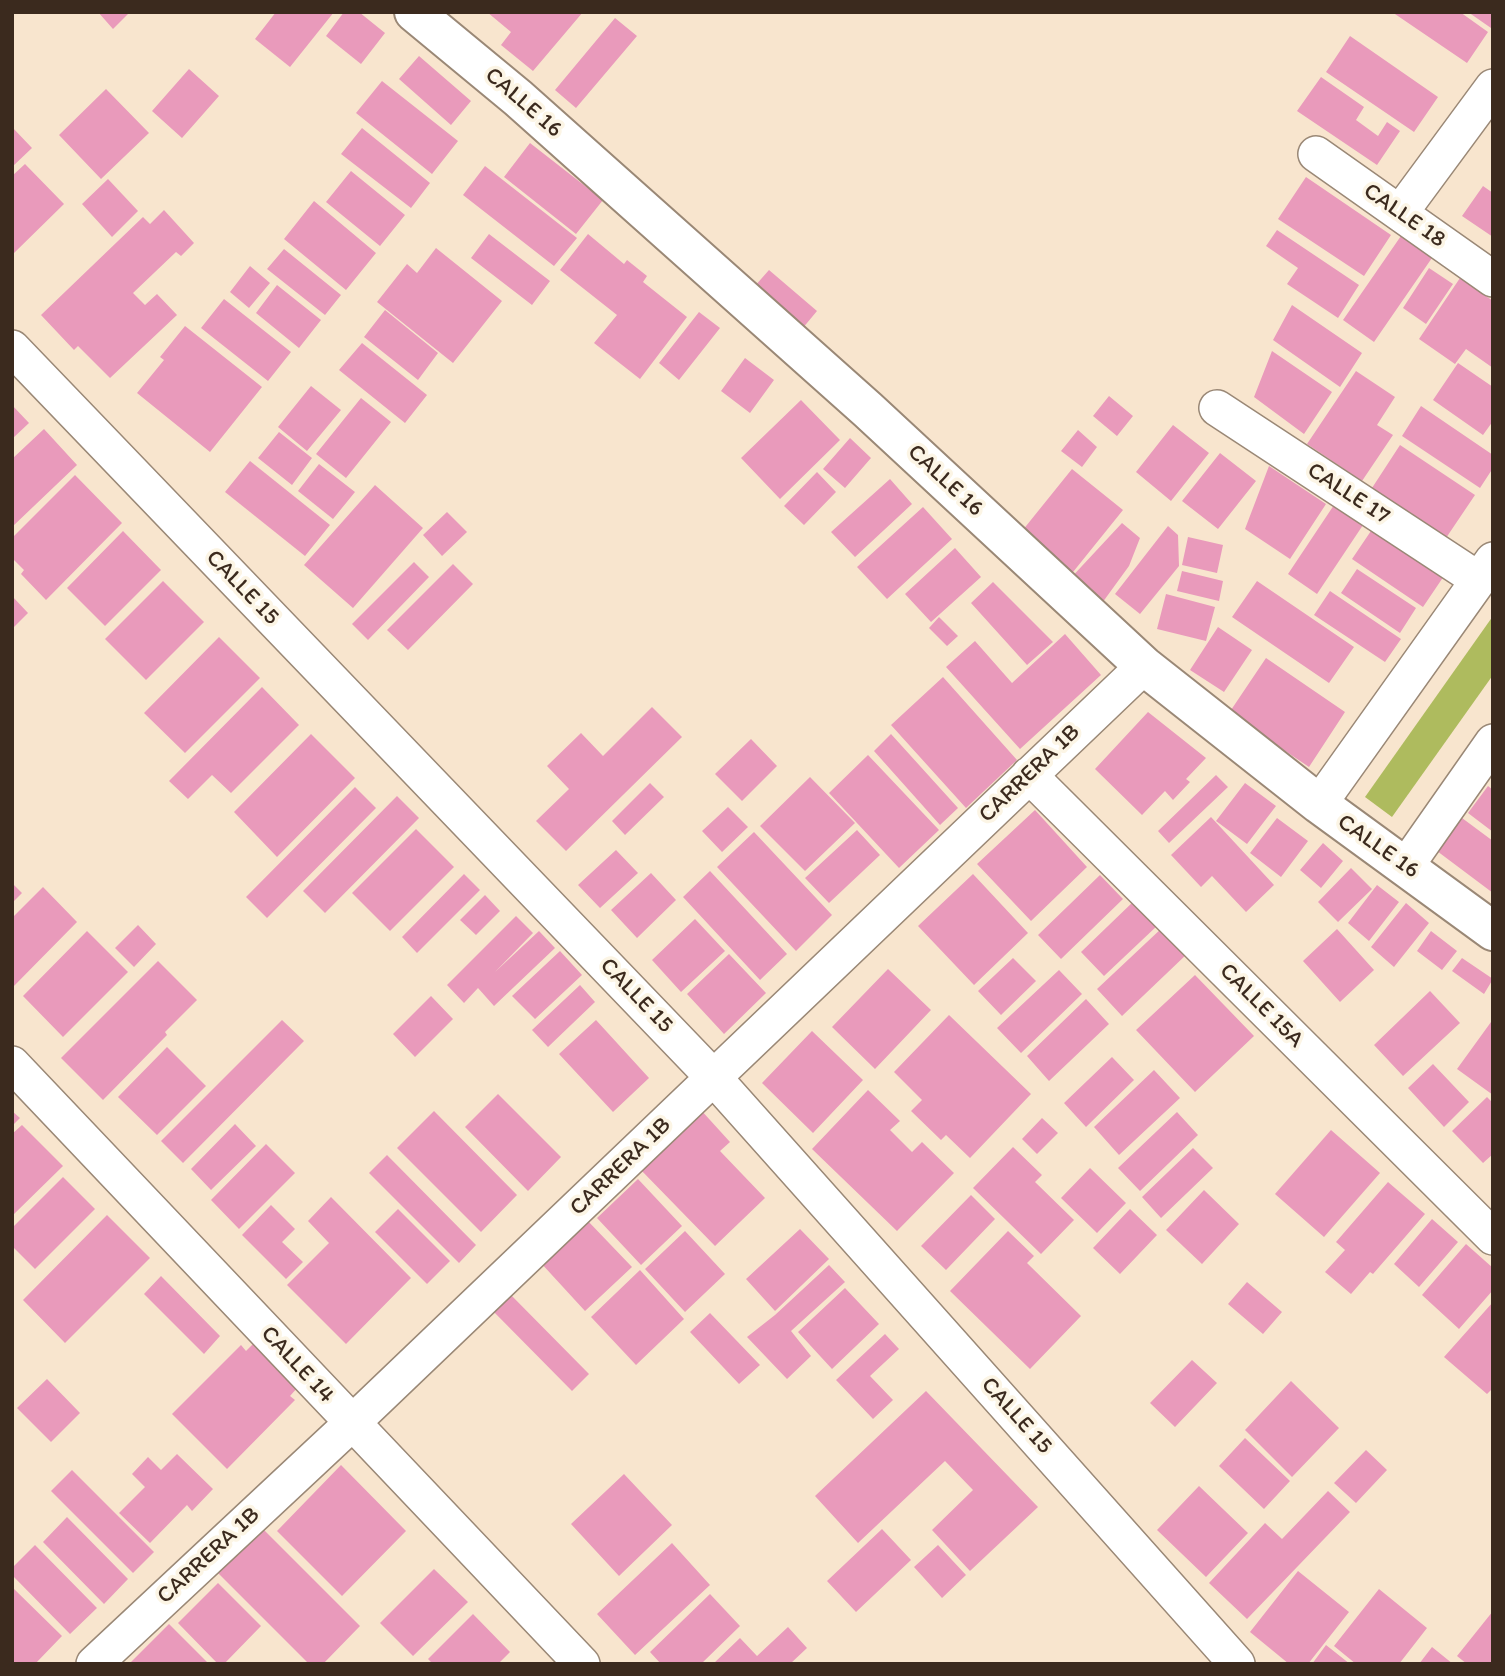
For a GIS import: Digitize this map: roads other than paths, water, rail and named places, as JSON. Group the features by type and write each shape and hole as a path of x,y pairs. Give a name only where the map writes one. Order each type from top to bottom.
{"street":[{"name":"CALLE 16","path":"414,12 518,98 877,418 1144,666 1318,804 1493,931"},
{"path":"1401,213 1493,87"},
{"name":"CALLE 18","path":"1316,154 1493,279"},
{"name":"CALLE 15","path":"12,348 715,1078 1237,1664"},
{"name":"CALLE 17","path":"1217,408 1486,570"},
{"path":"1318,804 1486,570"},
{"name":"CARRERA 1B","path":"94,1664 715,1078 1144,666"},
{"path":"1406,866 1493,742"},
{"name":"CALLE 15A","path":"1029,775 1493,1237"},
{"name":"CALLE 14","path":"12,1064 582,1664"}]}
